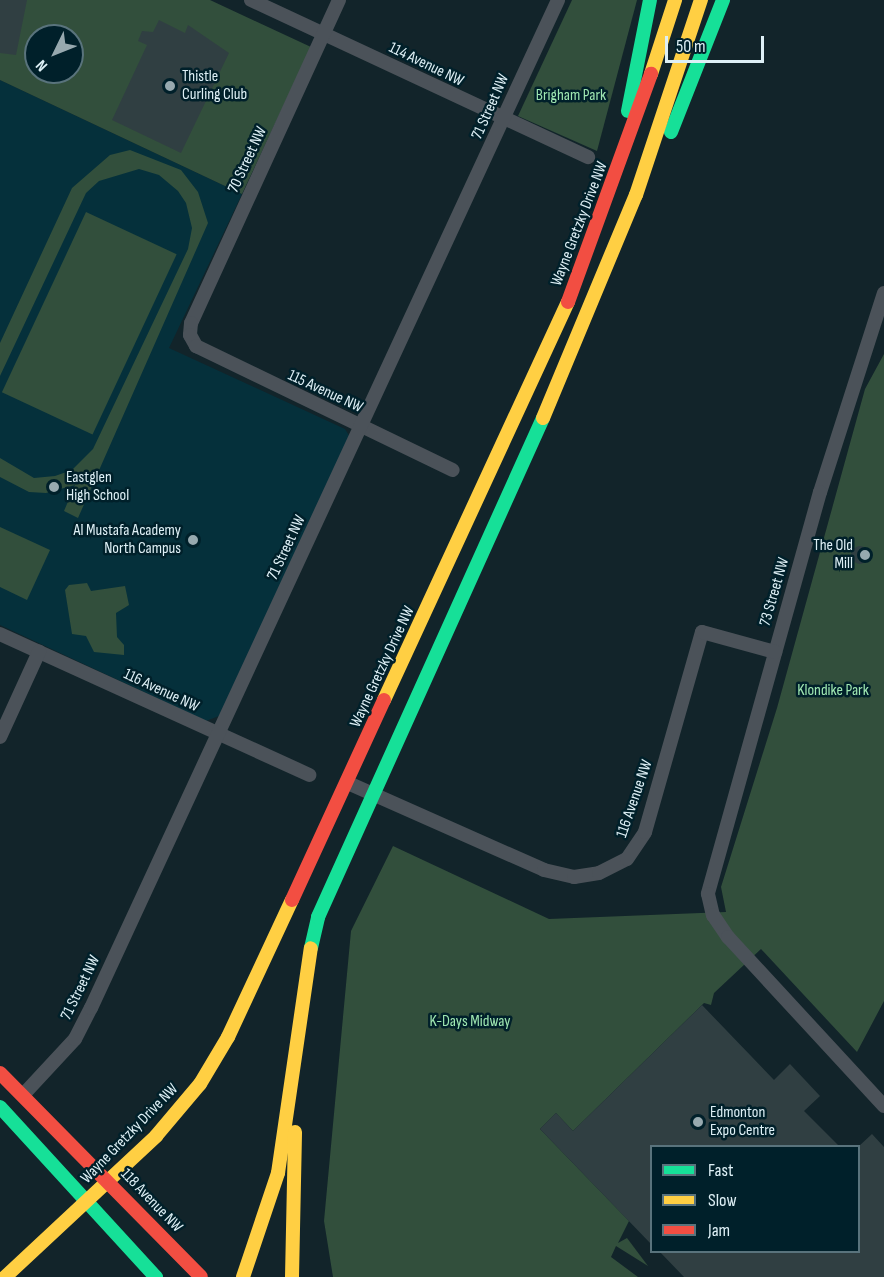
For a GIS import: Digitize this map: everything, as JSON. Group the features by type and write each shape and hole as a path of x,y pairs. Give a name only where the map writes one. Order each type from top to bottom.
{"main road":[{"path":"616,179 650,0"},
{"name":"Wayne Gretzky Drive NW","path":"5,1277 109,1181 182,1107 215,1059 348,783 557,329 616,179 675,0"},
{"path":"243,1277 278,1173 295,1057 301,993 318,917 371,793 562,380 636,195 701,0"},
{"path":"636,195 679,118 723,0"},
{"path":"292,1277 295,1057"},
{"name":"118 Avenue NW","path":"0,1073 109,1181 201,1277"},
{"path":"0,1107 156,1277"}],"street":[{"name":"114 Avenue NW","path":"251,0 504,120 588,157"},
{"name":"70 Street NW","path":"190,335 191,323 339,0"},
{"name":"71 Street NW","path":"22,1095 75,1039 362,428 558,0"},
{"name":"73 Street NW","path":"884,292 775,652 710,878 710,904 728,937 884,1106"},
{"name":"115 Avenue NW","path":"190,335 195,346 453,470"},
{"name":"116 Avenue NW","path":"348,783 559,875 574,877 608,870 627,859 645,832 702,632 775,652"},
{"name":"116 Avenue NW","path":"0,634 218,736 309,775"},
{"path":"0,737 39,652"}],"shaded area":[{"path":"0,80 242,194 169,348 345,429 350,437 219,716 206,721 0,625"}],"green space":[{"path":"0,0 210,0 311,47 242,194 0,80"},
{"name":"Brigham Park","path":"572,0 637,0 597,151 518,116"},
{"path":"130,150 181,170 198,192 208,223 78,518 64,511 75,485 46,493 29,492 0,477 0,458 34,478 55,476 72,470 93,449 188,249 192,228 186,203 178,191 159,175 139,169 99,181 86,193 0,376 0,343 72,188 110,155"},
{"path":"86,212 177,254 93,435 2,392"},
{"name":"K-Days Midway","path":"884,354 884,1001 857,1052 761,949 714,993 711,1005 704,1003 573,1131 556,1113 540,1129 629,1221 618,1243 627,1238 648,1266 616,1246 611,1257 638,1277 333,1277 324,1221 351,931 393,846 549,919 726,912 721,887 777,708 865,389"},
{"path":"0,527 50,550 27,600 0,587"},
{"path":"87,583 91,591 125,586 129,605 116,613 117,637 124,645 124,655 94,652 86,636 72,634 65,590 69,585"}],"building":[{"path":"0,0 27,0 16,55 0,53"},
{"name":"Thistle Curling Club","path":"159,20 185,33 188,25 229,53 181,153 112,120 147,45 138,41 142,31 153,32"},
{"path":"860,546 866,549 869,555 866,561 860,564 854,561 851,555 854,549"},
{"name":"Edmonton Expo Centre","path":"702,1005 774,1080 790,1064 820,1096 804,1111 838,1145 650,1145 650,1243 540,1129 556,1113 573,1131"},
{"path":"872,1134 884,1147 884,1277 684,1277 661,1253 860,1253 860,1145"}],"traffic: fast":[{"path":"628,111 650,0"},
{"path":"671,132 723,0"},
{"path":"311,948 318,917 543,418"},
{"path":"0,1107 156,1277"}],"traffic: slow":[{"path":"651,74 675,0"},
{"path":"543,418 636,195 701,0"},
{"path":"384,700 568,302"},
{"path":"5,1277 156,1136 200,1084 228,1037 292,900"},
{"path":"243,1277 278,1173 311,948"},
{"path":"292,1277 295,1132"}],"traffic: jam":[{"path":"568,302 651,74"},
{"path":"292,900 384,700"},
{"path":"0,1073 201,1277"}],"place":[{"name":"Thistle Curling Club","path":"170,86"},
{"name":"Eastglen High School","path":"54,487"},
{"name":"Al Mustafa Academy North Campus","path":"193,540"},
{"name":"The Old Mill","path":"865,555"},
{"name":"Edmonton Expo Centre","path":"698,1122"}],"park label":[{"name":"Klondike Park","path":"833,691"}]}
